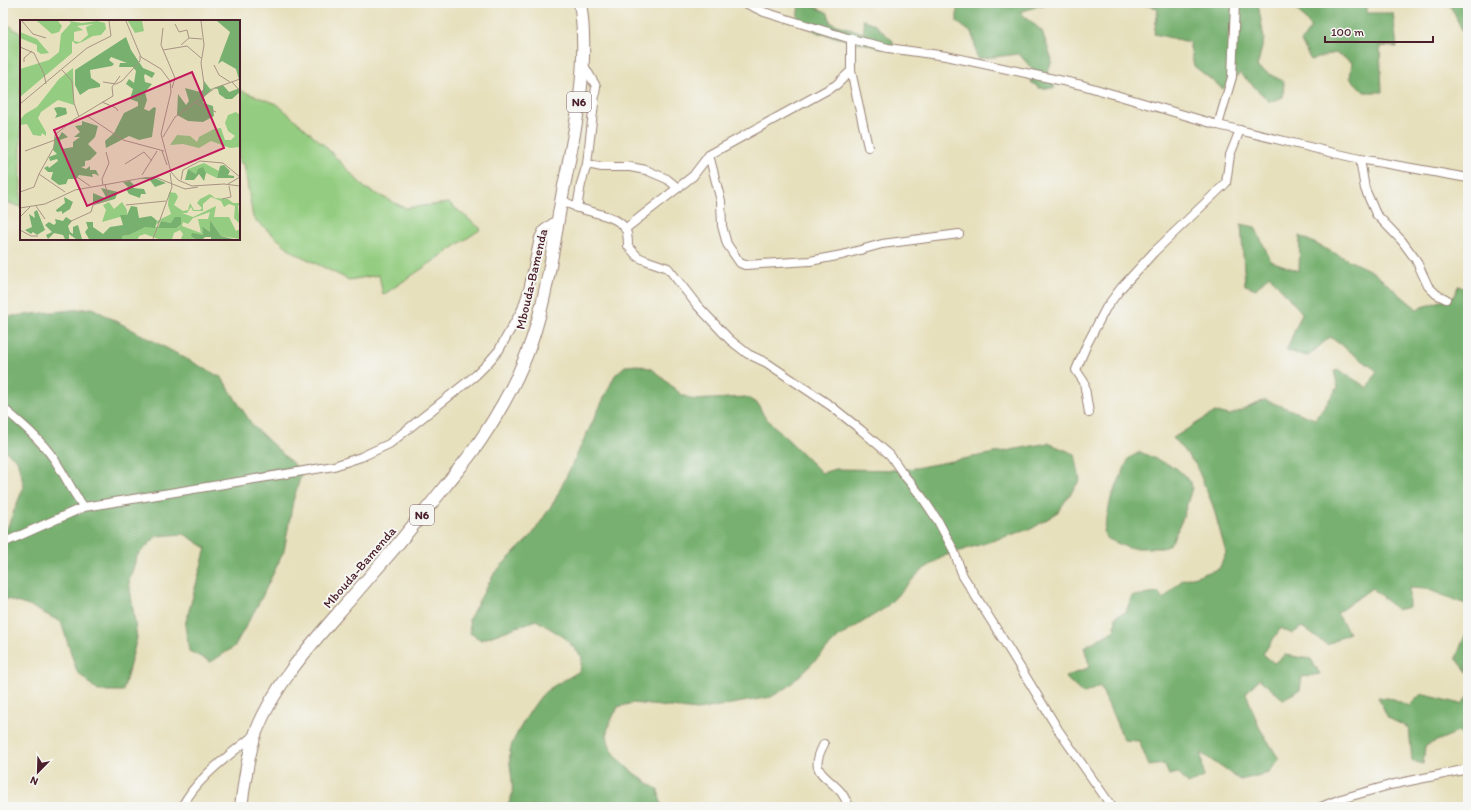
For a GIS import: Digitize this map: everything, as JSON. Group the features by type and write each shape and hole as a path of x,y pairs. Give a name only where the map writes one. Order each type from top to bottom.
{"highway":[{"name":"Mbouda-Bamenda","path":"240,807 244,782 256,733 269,705 285,679 306,651 382,564 481,440 506,399 523,363 538,321 552,258 577,118 583,64 583,20 580,3"}],"street":[{"path":"583,20 586,3"},
{"path":"745,3 764,12 851,39 888,48 946,56 1082,85 1218,125 1360,159 1468,178"},
{"path":"1218,125 1232,77 1235,3"},
{"path":"851,39 851,71 868,147"},
{"path":"577,208 581,184 587,164 596,86 583,64"},
{"path":"625,229 693,176 709,155 836,85 851,71"},
{"path":"1089,414 1084,382 1076,370 1087,344 1106,308 1121,288 1154,252 1226,183 1230,155 1240,130"},
{"path":"709,155 721,201 722,226 727,244 740,263 745,265 810,260 842,255 882,244 959,234"},
{"path":"1360,159 1365,189 1376,214 1402,241 1416,260 1428,286 1436,294 1446,299"},
{"path":"587,164 602,167 630,167 646,170 667,179 678,188"},
{"path":"562,200 577,208 609,217 625,229 628,237 628,246 638,257 668,268 697,305 730,340 748,354 767,363 831,406 862,430 890,455 938,521 953,549 963,576 1059,732 1112,807"},
{"path":"3,543 84,507 334,466 361,457 389,444 476,375 499,350 522,309 528,290 539,238 543,230 559,218"},
{"path":"3,408 29,430 54,459 74,495 84,507"},
{"path":"182,807 184,801 204,777 256,733"},
{"path":"824,744 819,753 818,766 823,776 841,792 850,807"},
{"path":"1321,807 1341,799 1390,785 1468,770"}],"green space":[{"path":"799,3 807,3 828,13 831,23 864,33 863,19 874,24 893,41 894,51 819,33 797,21"},
{"path":"976,3 1048,3 1020,12 1042,31 1052,60 1048,71 1055,88 1039,88 1031,82 1033,70 1019,54 977,59 973,34 957,22 957,6"},
{"path":"1136,3 1258,3 1264,39 1257,67 1284,82 1283,97 1270,102 1240,73 1223,89 1194,66 1189,42 1154,34 1158,8"},
{"path":"1292,3 1367,3 1367,13 1393,13 1397,47 1380,46 1382,92 1364,92 1350,78 1352,62 1335,53 1311,60 1301,42 1311,27"},
{"path":"1449,3 1468,3 1468,31 1462,30"},
{"path":"3,21 20,33 20,207 3,201"},
{"path":"240,90 277,104 324,145 365,188 405,208 449,203 481,229 383,295 379,275 349,280 293,252 253,218 244,164 240,163"},
{"path":"1241,224 1255,227 1271,261 1299,271 1300,236 1373,272 1417,309 1455,296 1458,286 1468,289 1468,605 1427,589 1409,588 1409,607 1397,610 1372,588 1337,613 1349,633 1327,645 1302,627 1292,634 1281,628 1263,654 1274,663 1285,655 1311,659 1320,674 1302,677 1300,690 1283,699 1259,679 1246,693 1259,727 1279,759 1269,773 1240,780 1201,753 1204,777 1188,784 1178,773 1169,775 1164,764 1149,766 1139,741 1124,740 1100,686 1083,694 1065,677 1090,667 1084,647 1115,630 1116,616 1126,612 1132,596 1159,593 1163,599 1182,580 1219,569 1226,553 1213,506 1196,465 1173,438 1215,412 1230,415 1265,400 1315,419 1338,387 1334,371 1339,370 1368,388 1377,371 1330,337 1308,356 1286,351 1302,313 1269,275 1256,289 1245,285"},
{"path":"92,308 222,378 253,426 302,472 293,501 284,551 260,601 234,647 211,662 189,651 185,625 206,548 184,534 157,536 137,556 129,581 137,638 123,691 98,691 77,672 61,622 32,607 7,599 3,600 3,530 7,528 24,486 17,460 3,449 3,317"},
{"path":"638,365 652,369 682,395 694,400 746,397 758,404 764,416 822,473 835,469 904,470 1048,443 1075,454 1080,480 1057,513 1033,528 944,556 921,571 885,608 839,637 788,687 771,697 697,710 633,703 618,707 608,728 607,734 609,743 613,751 626,766 658,790 661,803 659,807 505,807 510,802 512,795 510,754 516,735 531,710 545,692 580,671 582,657 564,637 536,620 481,640 470,633 469,619 495,572 532,535 555,500 615,375 625,366"},
{"path":"1140,452 1176,468 1191,482 1192,488 1182,520 1173,540 1168,546 1162,548 1128,548 1106,538 1104,532 1111,498 1129,458"},
{"path":"1468,628 1468,673 1456,658"},
{"path":"1421,694 1462,704 1468,696 1468,742 1458,732 1425,746 1423,764 1412,761 1409,728 1388,718 1378,697 1394,699 1409,706"}]}
